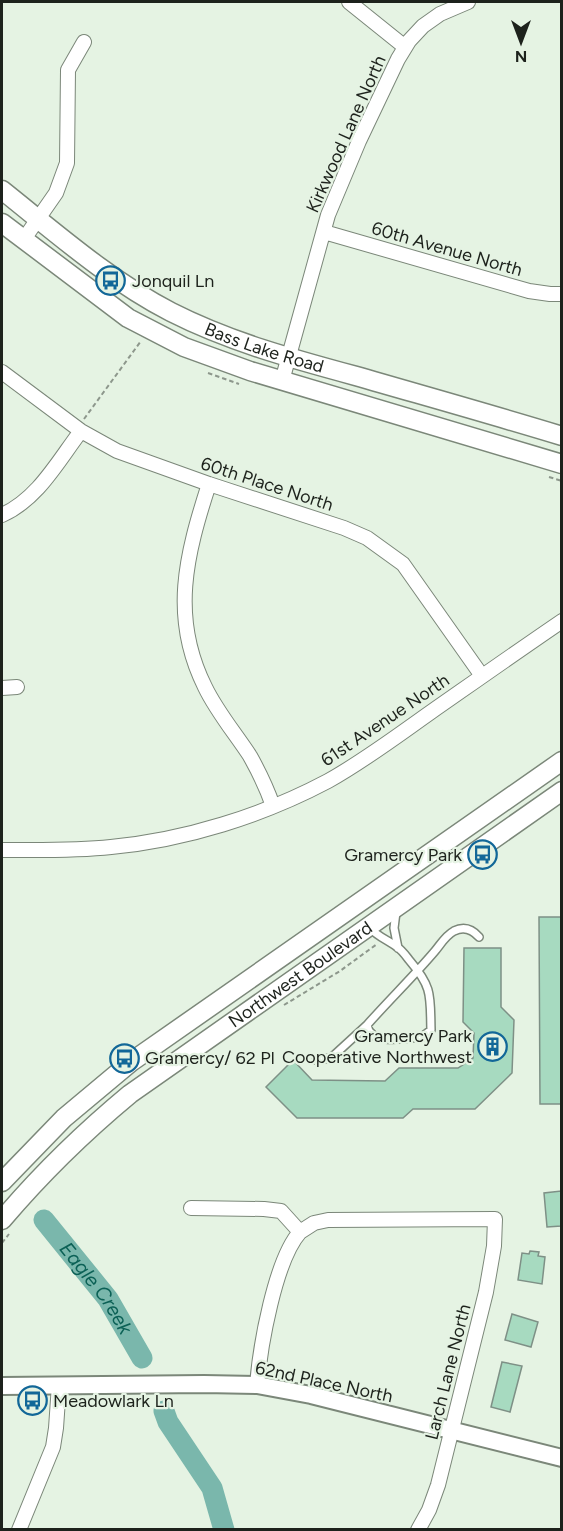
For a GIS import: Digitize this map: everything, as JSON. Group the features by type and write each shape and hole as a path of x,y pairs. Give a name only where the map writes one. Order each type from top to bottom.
{"main road":[{"name":"Bass Lake Road","path":"2,190 115,279 173,313 224,335 289,357 561,436"},
{"name":"Bass Lake Road","path":"2,223 81,285 128,318 217,360 561,464"},
{"name":"Northwest Boulevard","path":"2,1182 63,1118 131,1062 561,761"},
{"path":"369,926 368,916 375,904 518,804 535,780"},
{"name":"Northwest Boulevard","path":"5,1227 70,1146 130,1094 561,791"}],"street":[{"path":"349,2 405,47"},
{"name":"Kirkwood Lane North","path":"282,381 328,215 350,161 405,47 423,26 440,14 468,2"},
{"path":"24,240 56,194 67,163 68,70 84,42"},
{"name":"60th Avenue North","path":"324,232 529,291 561,294"},
{"name":"60th Place North","path":"2,372 81,430 117,451 344,528 367,538 386,550 404,564 482,676"},
{"path":"2,515 21,505 36,491 81,430"},
{"path":"209,484 194,530 187,562 184,593 186,628 192,657 206,688 252,759 273,806"},
{"name":"61st Avenue North","path":"2,850 112,847 169,838 222,824 273,806 328,780 371,754 561,621"},
{"path":"2,688 17,687"},
{"path":"191,1208 281,1211 300,1232 293,1240 284,1260 268,1316 262,1340 257,1385"},
{"name":"Larch Lane North","path":"300,1232 314,1224 328,1220 495,1219 494,1246 486,1292 452,1431 438,1485 429,1510 418,1530"},
{"path":"18,1530 52,1447 56,1428 58,1385"},
{"name":"62nd Place North","path":"2,1386 257,1385 311,1395 561,1458"}],"lane":[{"path":"398,948 394,928 400,904"},
{"path":"367,1025 372,1035 378,1038 422,1037 430,1030 430,995 427,982 398,948 369,926"},
{"path":"316,1060 331,1058 367,1025 443,939 455,930 465,928 479,937"}],"path":[{"path":"81,430 84,419 141,341"},
{"path":"285,1005 378,944"},
{"path":"2,1243 5,1227"}],"building":[{"path":"539,917 561,917 561,1104 540,1104"},
{"name":"Gramercy Park Cooperative Northwest","path":"464,948 501,948 501,1007 514,1020 512,1073 475,1109 413,1109 403,1118 297,1118 266,1087 293,1060 312,1080 385,1081 399,1068 458,1068 473,1058 474,1033 463,1022"},
{"path":"561,1191 561,1226 547,1227 544,1193"},
{"path":"530,1251 539,1252 538,1256 545,1257 542,1284 518,1280 522,1253 529,1254"},
{"path":"512,1314 538,1322 531,1347 505,1340"},
{"path":"502,1362 522,1366 510,1412 491,1407"}],"waterway":[{"name":"Eagle Creek","path":"44,1220 108,1299 142,1358"},
{"name":"Eagle Creek","path":"164,1411 168,1422 212,1488 224,1530"}],"place":[{"name":"Jonquil Ln","path":"111,281"},
{"name":"Gramercy Park","path":"483,855"},
{"name":"Gramercy Park Cooperative Northwest","path":"493,1046"},
{"name":"Gramercy/ 62 Pl","path":"124,1058"},
{"name":"Meadowlark Ln","path":"32,1401"}]}
